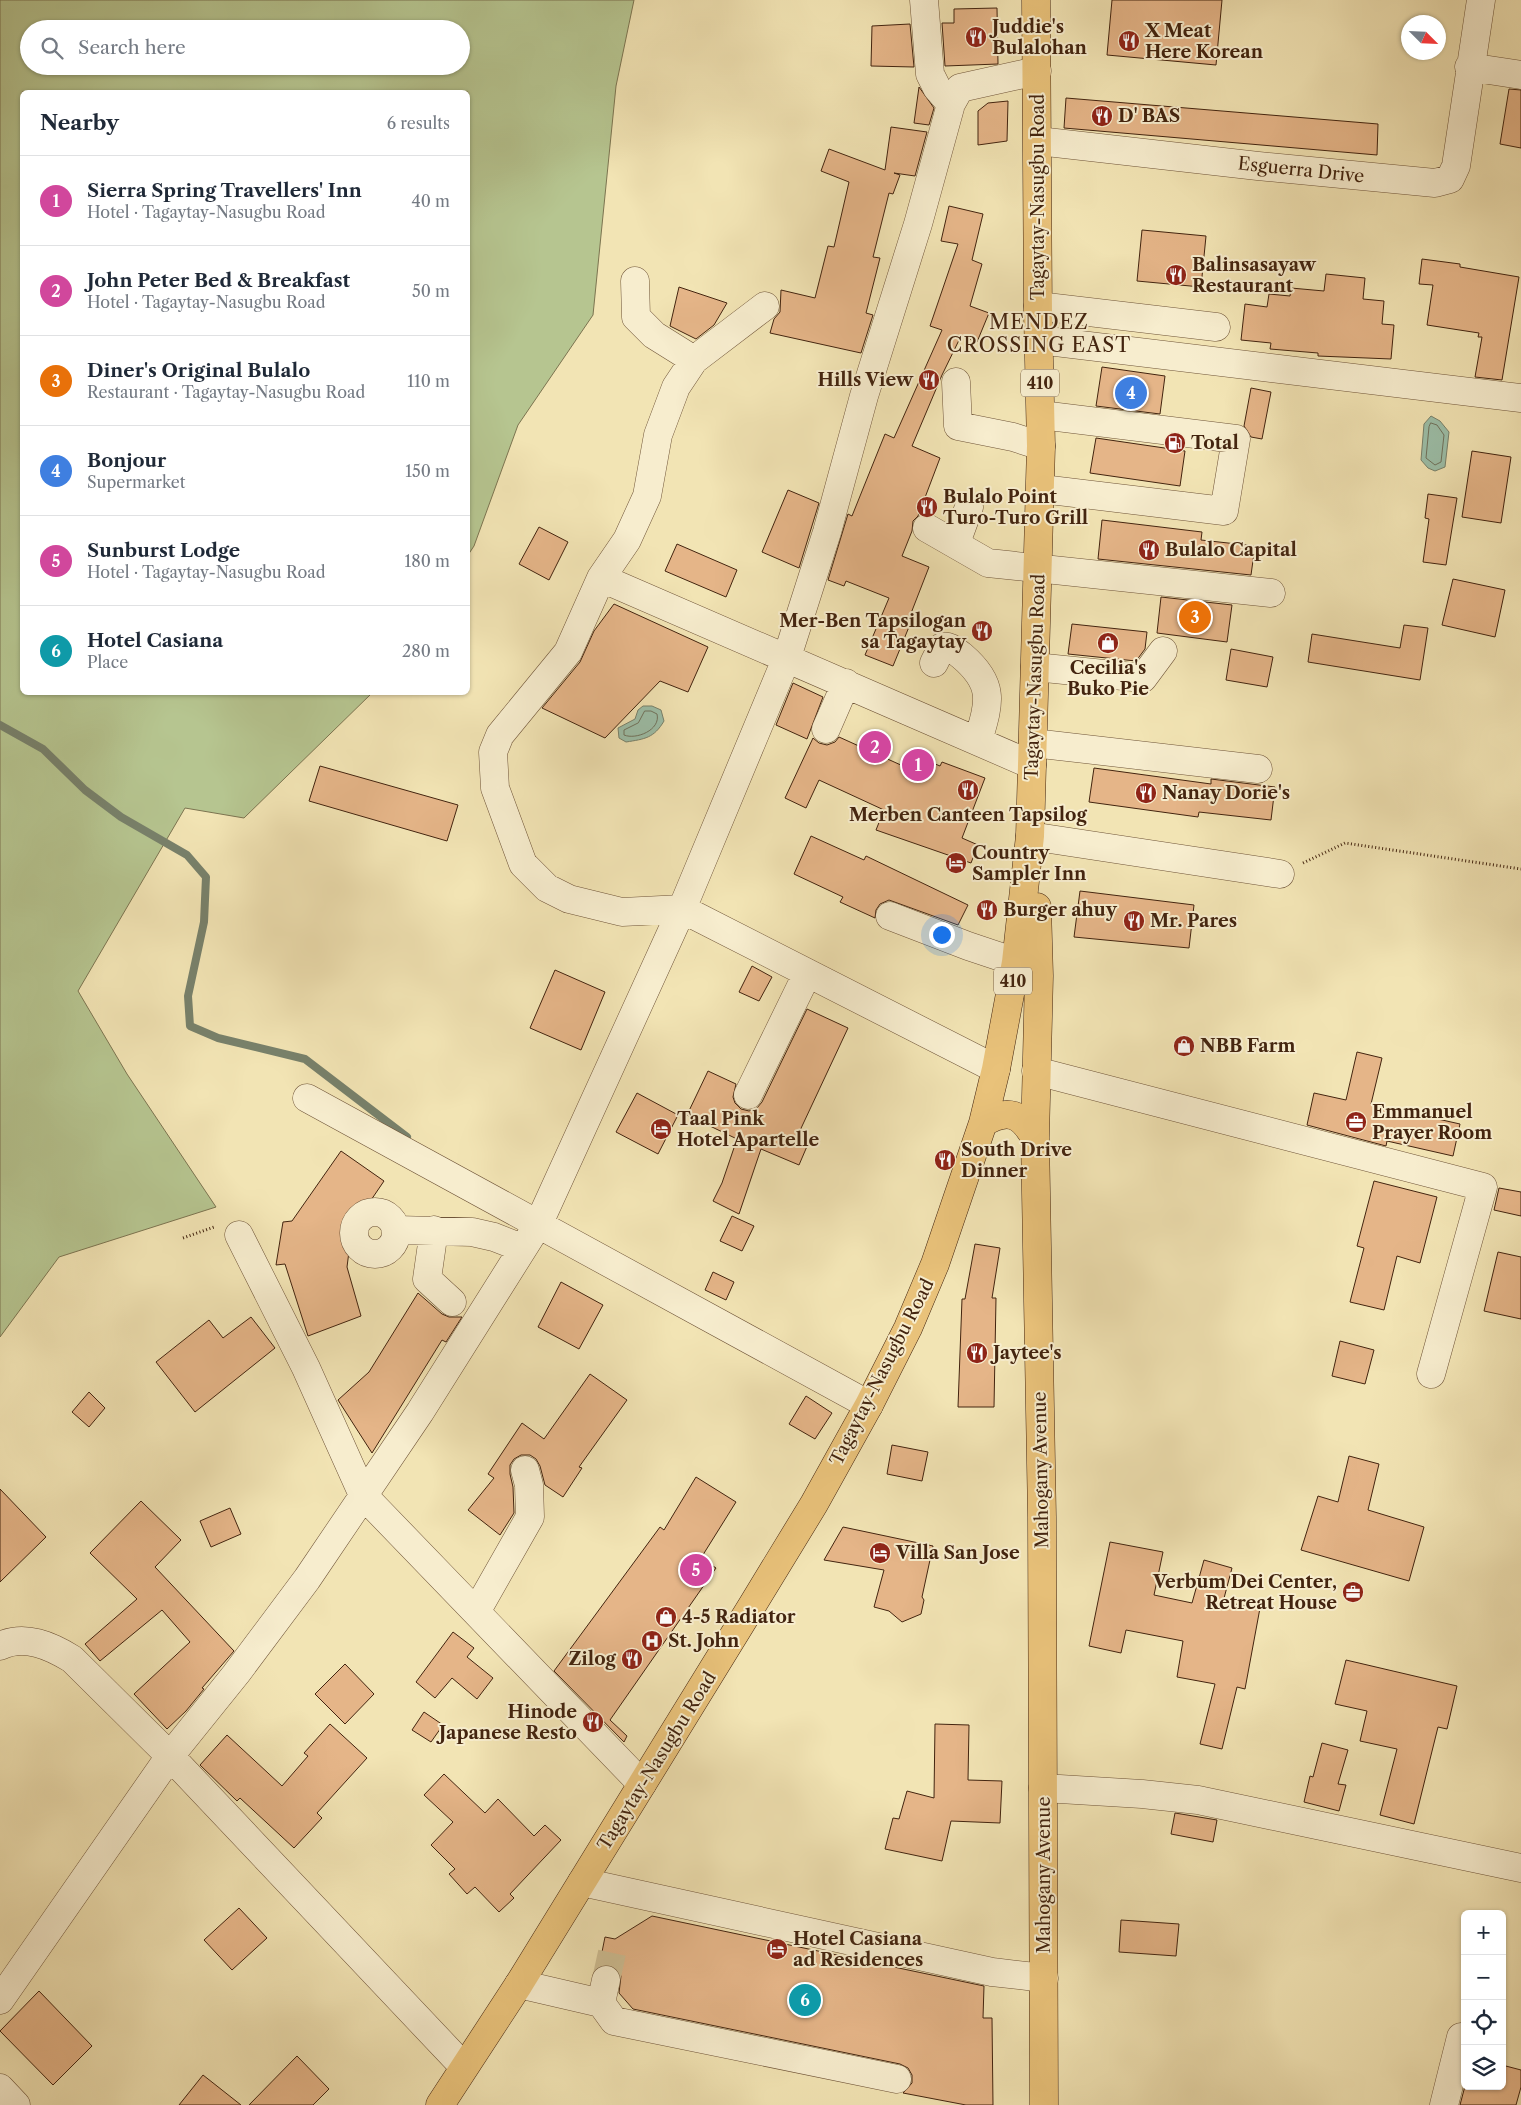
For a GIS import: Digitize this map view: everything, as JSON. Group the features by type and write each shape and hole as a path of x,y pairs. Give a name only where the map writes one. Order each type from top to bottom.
{"main road":[{"name":"Tagaytay-Nasugbu Road","path":"440,2105 519,1984 814,1504 869,1405 908,1328 935,1264 983,1123 996,1069 1016,962 1030,836 1041,491 1036,0"},
{"name":"Mahogany Avenue","path":"1030,836 1037,896 1038,976 1035,1138 1042,1517 1044,2105"},
{"path":"983,1123 996,1116 1008,1114 1024,1121 1035,1138"}],"street":[{"path":"924,0 930,74 937,88 951,104"},
{"name":"Esguerra Drive","path":"1038,142 1435,183 1450,179 1456,166 1480,0"},
{"path":"1469,67 1521,75"},
{"path":"0,2000 170,1756 236,1674 307,1579 420,1412 539,1223 682,909 787,657 827,532 864,396 918,224 951,104 960,88 1036,71"},
{"path":"635,281 636,317 654,336 694,360"},
{"path":"765,306 694,360 676,387 658,435 647,496 627,540 601,578 568,652 500,735 493,752 495,788 523,864 547,888 570,899 622,912 682,909 806,974 996,1069"},
{"path":"1038,306 1216,327"},
{"path":"1039,340 1521,398"},
{"path":"956,382 958,426 1013,437 1041,446"},
{"path":"1041,416 1236,439 1224,511 1050,490 1041,491"},
{"path":"956,543 969,507"},
{"path":"927,528 988,563 1271,593"},
{"path":"601,578 978,741 1033,754 1258,769"},
{"path":"934,663 942,647 951,648 968,662 985,682 988,706 978,741"},
{"path":"1035,667 1143,678 1163,651"},
{"path":"826,729 846,683"},
{"path":"1030,836 1280,874"},
{"path":"890,916 1016,962"},
{"path":"748,1094 806,974"},
{"path":"1036,1070 1483,1187 1431,1374"},
{"path":"307,1098 539,1223 869,1405"},
{"path":"397,1230 472,1232 494,1237 522,1248"},
{"path":"434,1230 428,1279 452,1302"},
{"path":"239,1235 306,1368 363,1495 642,1784"},
{"path":"476,1612 530,1517 529,1486 525,1470"},
{"path":"0,1646 26,1641 55,1648 72,1659 170,1756 464,2067"},
{"path":"1043,1788 1142,1794 1198,1800 1521,1868"},
{"path":"582,1882 992,1972 1044,1978"},
{"path":"519,1984 603,1991 614,2021 897,2079"},
{"path":"1444,2105 1461,2037"},
{"path":"0,2088 16,2105"}],"path":[{"path":"1280,874 1345,843 1521,868"}],"shaded area":[{"path":"0,0 634,0 616,86 593,315 518,425 474,546 470,552 470,90 20,90 20,695 370,695 244,818 185,808 78,991 127,1074 216,1207 59,1257 0,1337"}],"water":[{"path":"1431,416 1440,421 1449,432 1445,467 1435,471 1428,468 1421,460 1424,424"},
{"path":"643,706 652,706 661,710 664,721 657,731 644,739 626,742 619,738 618,728 635,719 638,710"}],"building":[{"path":"1112,0 1222,0 1216,65 1107,55"},
{"name":"Juddie's Bulalohan","path":"997,8 998,64 945,66 942,23 954,23 954,9"},
{"path":"910,24 914,67 871,66 872,26"},
{"path":"919,87 934,108 929,125 914,123"},
{"path":"1509,89 1521,90 1521,148 1500,144"},
{"path":"1066,98 1378,124 1377,155 1064,128"},
{"path":"1008,101 1007,141 978,145 978,111 988,103"},
{"path":"891,127 927,132 915,176 894,173 900,175 893,194 889,193 873,257 880,258 866,313 873,315 861,353 770,333 774,319 780,312 781,290 815,298 828,246 834,247 849,182 821,171 829,149 885,170"},
{"path":"949,206 983,214 972,260 982,264 970,306 989,313 977,342 961,336 912,446 940,458 918,516 913,521 912,531 902,556 929,567 908,621 911,622 893,666 865,655 889,598 846,581 844,586 828,580 848,514 852,516 885,434 894,438 942,330 930,326 958,244 941,241"},
{"path":"1142,230 1206,236 1201,287 1137,281"},
{"path":"1422,259 1460,264 1460,267 1519,277 1502,380 1475,377 1482,337 1478,337 1479,333 1427,325 1433,285 1419,284"},
{"path":"1326,274 1365,278 1363,299 1384,301 1382,324 1394,325 1391,359 1318,356 1318,353 1270,349 1271,343 1241,340 1245,304 1267,307 1269,294 1290,296 1291,288 1324,291"},
{"path":"679,287 727,303 714,325 696,339 670,326"},
{"path":"1102,367 1165,376 1160,414 1096,406"},
{"path":"1251,388 1271,392 1262,439 1251,437 1244,426"},
{"path":"1096,438 1185,451 1180,486 1090,473"},
{"path":"1472,451 1511,457 1501,523 1462,517"},
{"path":"788,490 819,503 799,568 762,552"},
{"path":"1428,494 1457,498 1446,565 1423,562 1429,519 1425,518"},
{"name":"Bulalo Capital","path":"1102,520 1202,532 1201,540 1255,546 1251,575 1098,559"},
{"path":"539,527 568,542 549,580 519,564"},
{"path":"677,544 737,570 726,597 665,571"},
{"path":"1453,579 1505,590 1495,637 1442,625"},
{"path":"1161,597 1232,605 1227,642 1157,633"},
{"path":"614,604 708,647 688,692 660,681 605,738 542,708 580,662 594,631"},
{"name":"Cecilia's Buko Pie","path":"1072,624 1147,632 1145,649 1136,661 1068,654"},
{"path":"1404,625 1428,628 1420,680 1308,662 1312,634 1400,648"},
{"path":"1231,649 1273,657 1267,687 1226,680"},
{"path":"793,683 823,697 807,739 776,725"},
{"path":"839,737 903,766 909,753 940,766 942,762 985,778 962,838 978,845 971,863 876,830 884,810 819,780 806,808 785,798 813,738 819,743 827,745 835,742"},
{"path":"320,766 458,805 447,841 309,801"},
{"name":"Nanay Dorie's","path":"1094,768 1211,784 1211,779 1275,787 1271,820 1199,812 1198,817 1089,802"},
{"path":"811,836 864,860 866,856 968,905 958,925 889,900 880,904 876,910 875,918 840,902 843,897 794,874"},
{"name":"Mr. Pares","path":"1080,891 1194,905 1189,948 1074,937"},
{"path":"752,966 772,977 759,1001 739,992"},
{"path":"555,970 605,992 581,1050 530,1028"},
{"path":"807,1009 848,1028 796,1139 808,1144 799,1165 761,1149 739,1214 713,1201 722,1183 737,1139 687,1115 708,1071 736,1084 733,1097 735,1103 741,1109 749,1111 757,1108 762,1102"},
{"path":"1357,1052 1382,1058 1371,1104 1460,1124 1453,1156 1387,1141 1386,1146 1307,1125 1314,1093 1346,1100"},
{"path":"637,1093 678,1115 658,1154 616,1132"},
{"path":"341,1151 384,1181 352,1228 347,1267 361,1316 308,1336 285,1264 276,1265 283,1222 292,1221"},
{"path":"1374,1181 1437,1197 1420,1263 1397,1256 1384,1310 1350,1302 1364,1248 1357,1246"},
{"path":"1499,1188 1521,1192 1521,1216 1494,1210"},
{"path":"732,1216 754,1226 742,1251 720,1241"},
{"name":"Jaytee's","path":"975,1244 1000,1248 992,1298 996,1298 994,1407 958,1407 962,1299 965,1299"},
{"path":"1498,1252 1521,1257 1521,1319 1484,1311"},
{"path":"713,1272 734,1282 726,1300 705,1290"},
{"path":"561,1282 603,1305 579,1349 538,1327"},
{"path":"418,1293 442,1314 449,1317 462,1317 446,1342 442,1340 372,1453 338,1400 369,1372"},
{"path":"251,1317 275,1348 195,1412 156,1362 209,1320 223,1338"},
{"path":"1340,1341 1374,1350 1365,1384 1332,1376"},
{"path":"590,1374 627,1400 579,1467 582,1468 563,1497 545,1485 536,1459 530,1455 521,1455 514,1459 510,1465 510,1474 513,1487 514,1513 500,1535 468,1510 494,1478 488,1474 522,1423 544,1439"},
{"path":"89,1392 105,1408 89,1427 72,1412"},
{"path":"806,1396 832,1413 815,1439 789,1424"},
{"path":"892,1445 928,1452 922,1481 887,1474"},
{"path":"1349,1456 1379,1464 1368,1510 1424,1527 1409,1581 1301,1550 1318,1496 1338,1502"},
{"path":"696,1477 736,1502 701,1558 716,1568 610,1720 627,1736 624,1742 554,1671 660,1527 664,1530"},
{"path":"0,1489 46,1537 0,1582"},
{"path":"141,1501 181,1540 155,1567 234,1651 202,1688 204,1689 186,1711 167,1729 134,1694 190,1642 162,1610 100,1661 85,1644 137,1599 90,1553"},
{"path":"230,1508 241,1534 211,1547 200,1521"},
{"name":"Villa San Jose","path":"843,1527 933,1546 922,1597 924,1600 921,1614 902,1622 889,1611 874,1607 884,1570 824,1560"},
{"path":"1110,1542 1163,1552 1154,1595 1192,1603 1204,1560 1232,1568 1223,1602 1260,1608 1245,1689 1237,1687 1222,1749 1200,1744 1215,1684 1177,1677 1183,1641 1126,1630 1121,1653 1089,1646"},
{"path":"453,1632 474,1648 467,1657 493,1678 477,1699 452,1678 435,1698 416,1682"},
{"path":"1346,1660 1457,1686 1447,1729 1438,1727 1414,1824 1380,1815 1397,1749 1360,1741 1367,1711 1335,1704"},
{"path":"345,1664 374,1694 345,1724 315,1694"},
{"path":"424,1712 443,1725 431,1742 412,1730"},
{"path":"330,1724 367,1758 317,1813 322,1818 294,1848 240,1798 237,1801 200,1765 227,1735 282,1786 308,1756 304,1753"},
{"path":"935,1724 969,1725 968,1780 1002,1781 1000,1823 951,1821 942,1861 885,1849 893,1818 899,1819 907,1791 934,1798"},
{"path":"1322,1743 1348,1750 1338,1784 1346,1785 1339,1811 1304,1802 1310,1776 1313,1777"},
{"path":"444,1774 485,1813 498,1799 534,1836 545,1825 561,1840 510,1894 514,1898 499,1912 475,1887 467,1894 449,1874 455,1869 431,1845 453,1822 424,1795"},
{"path":"1175,1813 1217,1820 1213,1842 1171,1834"},
{"path":"239,1908 267,1938 232,1970 204,1940"},
{"path":"652,1916 984,1986 983,2018 992,2018 993,2105 966,2105 903,2093 912,2083 912,2075 908,2068 900,2064 633,2009 619,1993 621,1976 617,1969 609,1965 599,1967 605,1937 615,1939"},
{"path":"1121,1920 1179,1924 1176,1956 1119,1952"},
{"path":"39,1991 92,2046 53,2085 0,2031"},
{"path":"297,2056 329,2089 313,2105 249,2105"},
{"path":"1506,2066 1521,2070 1521,2087 1516,2105 1460,2105 1464,2090 1506,2090"},
{"path":"203,2075 241,2105 179,2105"}],"waterway":[{"path":"0,725 43,749 85,790 121,817 187,855 206,877 204,922 188,996 190,1026 218,1038 305,1059 407,1137"}],"tunnel":[{"path":"606,1980 615,1939"}],"place":[{"name":"Juddie's Bulalohan","path":"976,37"},
{"name":"X Meat Here Korean","path":"1129,41"},
{"name":"D' BAS","path":"1102,116"},
{"name":"Balinsasayaw Restaurant","path":"1176,275"},
{"name":"Hills View","path":"929,380"},
{"name":"Bonjour","path":"1131,393"},
{"name":"Total","path":"1175,443"},
{"name":"Bulalo Point Turo-Turo Grill","path":"927,507"},
{"name":"Bulalo Capital","path":"1149,550"},
{"name":"Diner's Original Bulalo","path":"1195,617"},
{"name":"Mer-Ben Tapsilogan sa Tagaytay","path":"982,631"},
{"name":"Cecilia's Buko Pie","path":"1108,643"},
{"name":"John Peter Bed & Breakfast","path":"875,747"},
{"name":"Sierra Spring Travellers' Inn","path":"918,765"},
{"name":"Merben Canteen Tapsilog","path":"968,790"},
{"name":"Nanay Dorie's","path":"1146,793"},
{"name":"Country Sampler Inn","path":"956,863"},
{"name":"Burger ahuy","path":"987,910"},
{"name":"Mr. Pares","path":"1134,921"},
{"name":"NBB Farm","path":"1184,1046"},
{"name":"Emmanuel Prayer Room","path":"1356,1122"},
{"name":"Taal Pink Hotel Apartelle","path":"661,1129"},
{"name":"South Drive Dinner","path":"945,1160"},
{"name":"Jaytee's","path":"977,1353"},
{"name":"Villa San Jose","path":"880,1553"},
{"name":"Sunburst Lodge","path":"696,1570"},
{"name":"Verbum Dei Center, Retreat House","path":"1353,1592"},
{"name":"4-5 Radiator","path":"666,1617"},
{"name":"St. John","path":"652,1641"},
{"name":"Zilog","path":"632,1659"},
{"name":"Hinode Japanese Resto","path":"593,1722"},
{"name":"Hotel Casiana ad Residences","path":"777,1949"},
{"name":"Hotel Casiana","path":"805,2000"}],"district":[{"name":"MENDEZ CROSSING EAST","path":"1039,334"}]}
